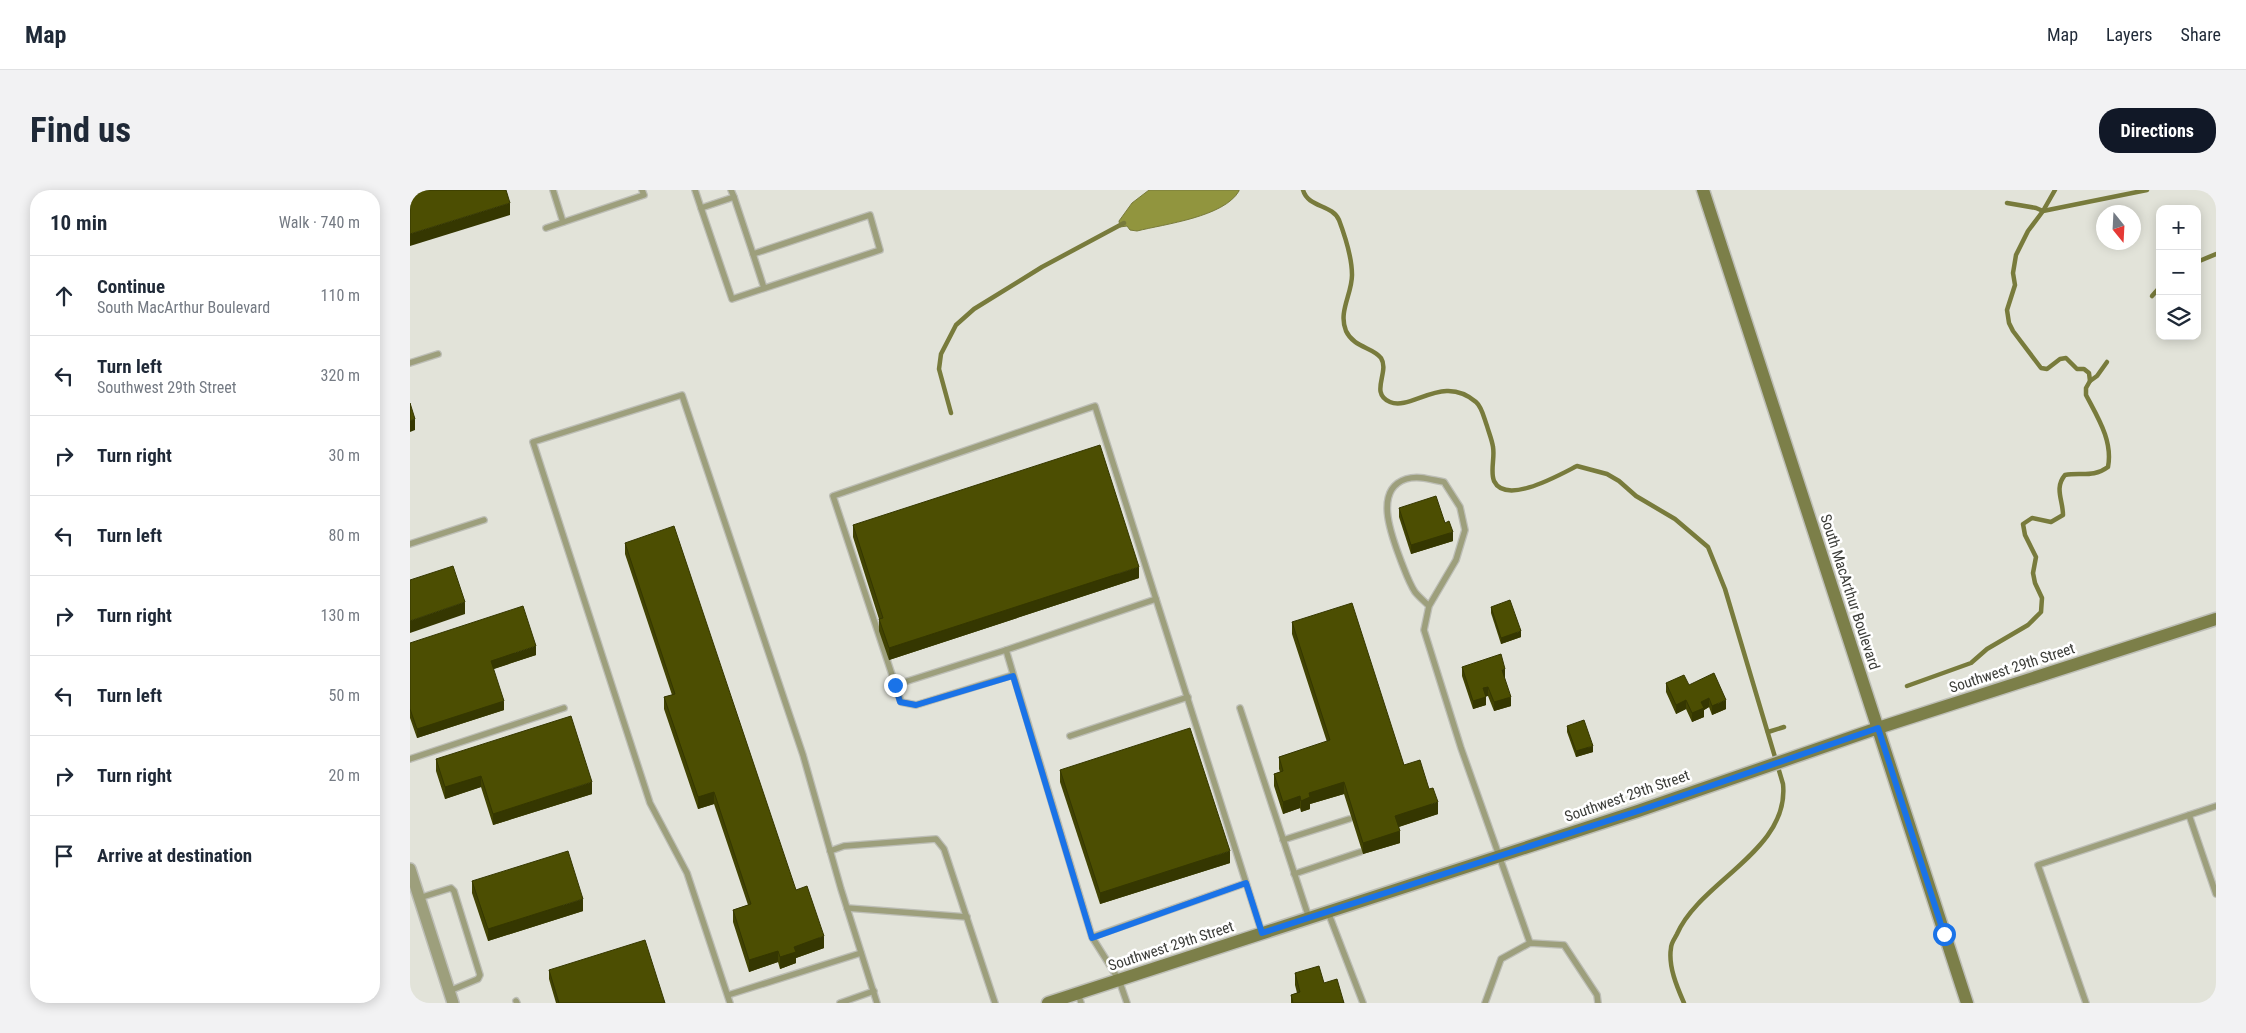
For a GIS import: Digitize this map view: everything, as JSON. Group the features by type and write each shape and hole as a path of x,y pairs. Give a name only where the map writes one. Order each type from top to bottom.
{"street":[{"name":"South MacArthur Boulevard","path":"1703,190 1967,1003"},
{"name":"Southwest 29th Street","path":"1048,1003 1080,998 1119,980 1638,811 1878,728 2216,619"},
{"path":"410,869 452,1003"}],"lane":[{"path":"553,190 563,222"},
{"path":"546,228 644,195 642,190"},
{"path":"695,190 732,299 880,250 870,215 753,254"},
{"path":"731,190 764,288"},
{"path":"701,208 734,197"},
{"path":"410,363 438,354"},
{"path":"730,1003 687,873 650,803 533,442 682,395 803,755 847,908 878,1003"},
{"path":"1013,676 916,705 900,702 833,496 1095,406 1262,933"},
{"path":"1429,606 1416,593 1407,575 1390,533 1387,511 1391,491 1404,480 1419,477 1444,482 1460,507 1465,530 1456,560 1429,606 1424,630 1530,943"},
{"path":"410,544 484,520"},
{"path":"895,685 1156,599"},
{"path":"1006,650 1092,938 1119,980 1126,1003"},
{"path":"1070,736 1188,697"},
{"path":"411,757 564,708"},
{"path":"1240,708 1309,918"},
{"path":"2086,1003 2038,865 2216,806"},
{"path":"2189,815 2216,894"},
{"path":"1283,840 1349,818"},
{"path":"830,851 844,846 936,839 944,849 995,1003"},
{"path":"1294,874 1360,852"},
{"path":"1092,938 1246,883"},
{"path":"419,898 451,888 454,891 480,975 478,979 449,991"},
{"path":"847,908 966,917"},
{"path":"1328,912 1363,1003"},
{"path":"1485,1003 1501,960 1530,943 1564,945 1597,995 1598,1003"},
{"path":"728,996 862,953"},
{"path":"840,1003 874,992"}],"shaded area":[{"path":"1149,190 1239,191 1221,207 1193,218 1137,231 1130,230 1127,226 1120,227 1119,221 1132,203"}],"building":[{"path":"410,190 506,190 510,203 410,234"},
{"path":"410,403 415,419 410,421"},
{"path":"1100,445 1139,567 889,648 879,619 883,618 853,525"},
{"path":"1436,496 1445,523 1449,521 1453,532 1411,545 1399,508"},
{"path":"674,526 796,890 807,886 824,936 794,947 796,952 780,957 778,951 749,960 733,910 751,904 714,792 698,797 664,697 675,694 625,543"},
{"path":"453,566 465,602 410,621 410,580"},
{"path":"1510,600 1521,631 1501,638 1491,607"},
{"path":"1352,603 1404,765 1420,760 1429,789 1433,788 1438,802 1395,816 1400,831 1363,843 1344,782 1309,793 1310,797 1301,801 1300,796 1283,802 1274,774 1283,771 1279,757 1330,740 1292,622"},
{"path":"523,606 536,646 491,661 504,701 417,729 410,709 410,643"},
{"path":"1501,654 1505,669 1502,670 1511,697 1494,702 1488,687 1483,688 1486,697 1473,701 1462,667"},
{"path":"1714,673 1726,700 1712,706 1709,698 1701,702 1704,708 1692,713 1686,700 1676,705 1666,683 1684,675 1689,685"},
{"path":"571,716 592,782 493,814 481,776 445,787 436,759"},
{"path":"1584,720 1593,746 1576,751 1567,726"},
{"path":"1190,728 1230,851 1100,893 1060,770"},
{"path":"568,851 583,899 488,929 472,881"},
{"path":"645,940 665,1003 559,1003 549,970"},
{"path":"1319,966 1324,983 1337,979 1344,1003 1293,1003 1291,995 1300,992 1295,973"}],"waterway":[{"path":"1303,190 1310,200 1331,211 1339,220 1348,248 1352,275 1344,310 1344,324 1349,337 1378,354 1381,358 1383,370 1380,388 1384,398 1390,402 1399,403 1440,392 1452,391 1464,394 1476,402 1483,413 1493,447 1493,477 1500,488 1510,490 1534,486 1577,466 1607,474 1619,481 1636,496 1675,519 1708,547 1725,589 1783,784 1781,807 1773,828 1759,846 1704,897 1688,915 1672,942 1670,955 1672,969 1684,1003"},
{"path":"1907,686 1971,663 1987,649 2028,625 2041,612 2042,598 2035,583 2033,573 2036,557 2025,535 2023,524 2032,518 2051,522 2063,515 2060,485 2065,475 2092,474 2108,467 2109,457 2106,439 2100,421 2086,395 2086,388 2090,381 2089,373 2084,369 2077,369 2066,358 2060,359 2047,369 2041,368 2009,323 2007,310 2015,285 2013,273 2016,255 2028,231 2043,211 2055,190"},
{"path":"2007,203 2043,211 2147,190"},
{"path":"951,413 939,369 941,354 956,325 974,309 1042,267 1124,223"},
{"path":"2201,260 2216,254"},
{"path":"2152,296 2156,292"},
{"path":"2090,381 2097,376 2107,362"},
{"path":"1768,732 1784,727"}],"route":[{"path":"895,685 900,702 916,705 1013,676 1092,938 1246,883 1262,933 1638,811 1878,728 1944,934"}]}
